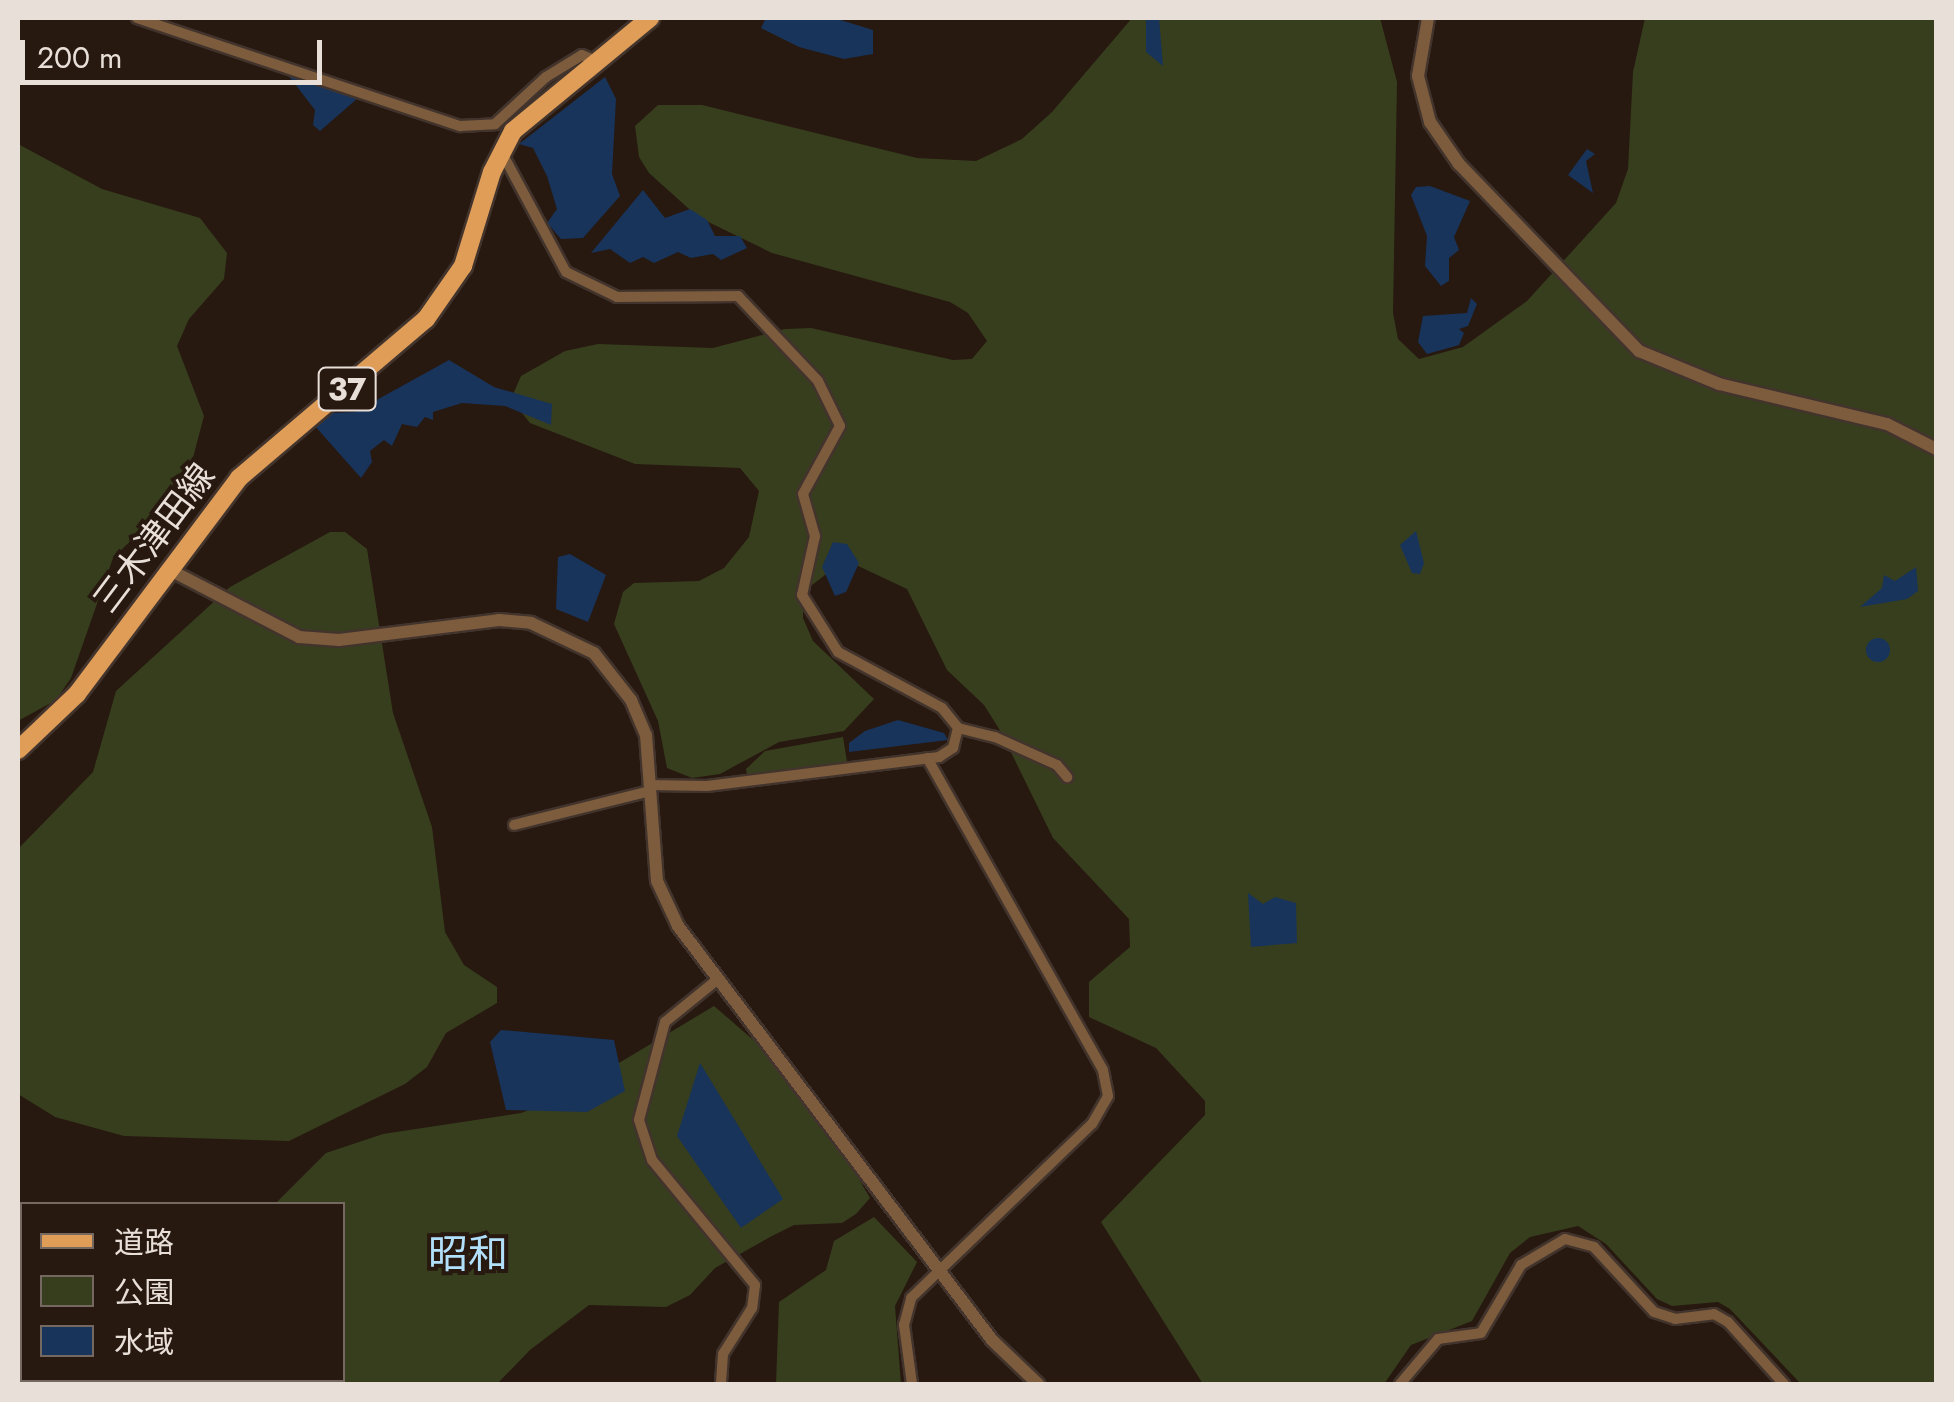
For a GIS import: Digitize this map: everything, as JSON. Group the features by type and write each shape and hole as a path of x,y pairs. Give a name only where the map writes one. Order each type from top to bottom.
{"main road":[{"name":"三木津田線","path":"18,750 77,694 239,478 392,352 449,290 500,150 529,115 650,18"}],"street":[{"path":"137,18 460,126 495,124 582,55 596,61"},
{"path":"1428,18 1418,76 1430,122 1460,164 1626,340 1676,370 1886,424 1936,449"},
{"path":"500,150 566,272 617,297 738,296 818,380 840,426 804,494 815,536 804,603 850,665 942,708 958,728 994,737 1057,765 1067,777"},
{"path":"168,569 300,637 339,640 499,620 566,636 594,653 631,700 646,735 663,900 718,979 1007,1358 1038,1384"},
{"path":"514,825 650,788 707,786 927,758 952,748 958,728"},
{"path":"912,1384 906,1311 940,1268 1092,1124 1108,1096 1103,1070 927,758"},
{"path":"718,979 665,1022 639,1120 652,1160 755,1286 752,1308 722,1354 722,1384"},
{"path":"1400,1384 1438,1339 1482,1334 1522,1265 1564,1239 1594,1247 1654,1312 1675,1319 1714,1314 1728,1322 1784,1384"}],"green space":[{"path":"1132,18 1380,18 1397,82 1393,313 1398,339 1419,359 1463,347 1527,301 1616,203 1628,169 1633,72 1645,18 1936,18 1936,1384 1801,1384 1730,1309 1718,1302 1672,1306 1657,1299 1606,1244 1578,1226 1530,1237 1510,1253 1472,1321 1411,1345 1384,1384 1203,1384 1101,1222 1205,1115 1205,1101 1156,1048 1089,1017 1089,982 1130,947 1129,919 1053,838 1001,732 984,705 947,670 907,589 854,564 834,568 803,592 803,618 813,641 874,699 844,731 779,742 720,774 692,778 667,768 658,721 614,624 623,592 634,583 699,581 724,568 749,537 759,491 740,468 635,464 530,423 511,399 521,376 565,351 598,344 713,348 785,329 811,328 953,360 972,359 987,341 968,313 950,302 772,253 698,217 649,173 639,157 635,126 658,105 702,105 917,158 976,161 1022,139 1052,112"},
{"path":"18,144 102,189 200,218 227,253 224,279 189,319 177,346 204,416 185,488 113,558 71,678 56,700 18,721"},
{"path":"330,532 345,532 367,549 393,713 432,827 445,932 464,965 497,987 497,1003 446,1033 427,1067 405,1084 289,1141 124,1136 55,1117 18,1094 18,849 93,772 116,691 230,587"},
{"path":"843,737 848,768 748,781 746,769 765,751"},
{"path":"714,1006 758,1044 852,1167 870,1198 842,1223 794,1225 772,1236 715,1268 690,1295 666,1307 589,1305 530,1350 497,1384 235,1384 345,1382 345,1202 277,1202 326,1153 383,1134 521,1113 559,1099"},
{"path":"874,1217 917,1262 895,1306 901,1384 776,1384 779,1302 826,1270 834,1241"}],"water":[{"path":"766,18 834,18 873,30 873,54 844,59 799,47 761,28"},
{"path":"1146,18 1159,18 1163,66 1146,52"},
{"path":"288,75 358,98 320,131 313,125 315,110"},
{"path":"605,77 616,99 612,174 620,196 583,238 561,239 547,223 557,209 547,176 533,148 519,144"},
{"path":"1587,149 1595,154 1586,161 1593,193 1568,175"},
{"path":"1430,186 1470,201 1454,237 1459,250 1449,258 1449,281 1441,286 1425,266 1427,236 1411,195 1416,187"},
{"path":"643,190 665,218 690,209 707,220 715,236 740,236 747,248 721,260 713,254 691,258 678,252 654,263 643,257 630,263 610,249 591,253"},
{"path":"1471,298 1477,304 1468,326 1459,329 1464,333 1459,345 1427,354 1418,342 1423,316 1467,313"},
{"path":"449,360 494,387 552,404 551,425 505,406 462,403 433,412 433,420 425,417 417,427 402,424 392,446 384,440 370,451 372,462 361,478 314,425 330,413 355,412"},
{"path":"1416,531 1424,563 1420,574 1412,573 1400,545"},
{"path":"833,542 847,544 859,563 846,592 835,596 822,567"},
{"path":"570,554 606,575 588,622 556,609 558,557"},
{"path":"1916,567 1918,591 1907,599 1860,607 1882,588 1884,575 1895,581"},
{"path":"1878,638 1890,650 1878,662 1866,650"},
{"path":"898,720 944,733 948,740 849,752 849,743 865,731"},
{"path":"1248,893 1263,904 1275,897 1296,903 1297,943 1251,947"},
{"path":"501,1030 614,1040 625,1091 587,1112 506,1110 490,1042"},
{"path":"700,1063 783,1199 741,1228 677,1136"}],"district":[{"name":"昭和","path":"468,1254"}]}
